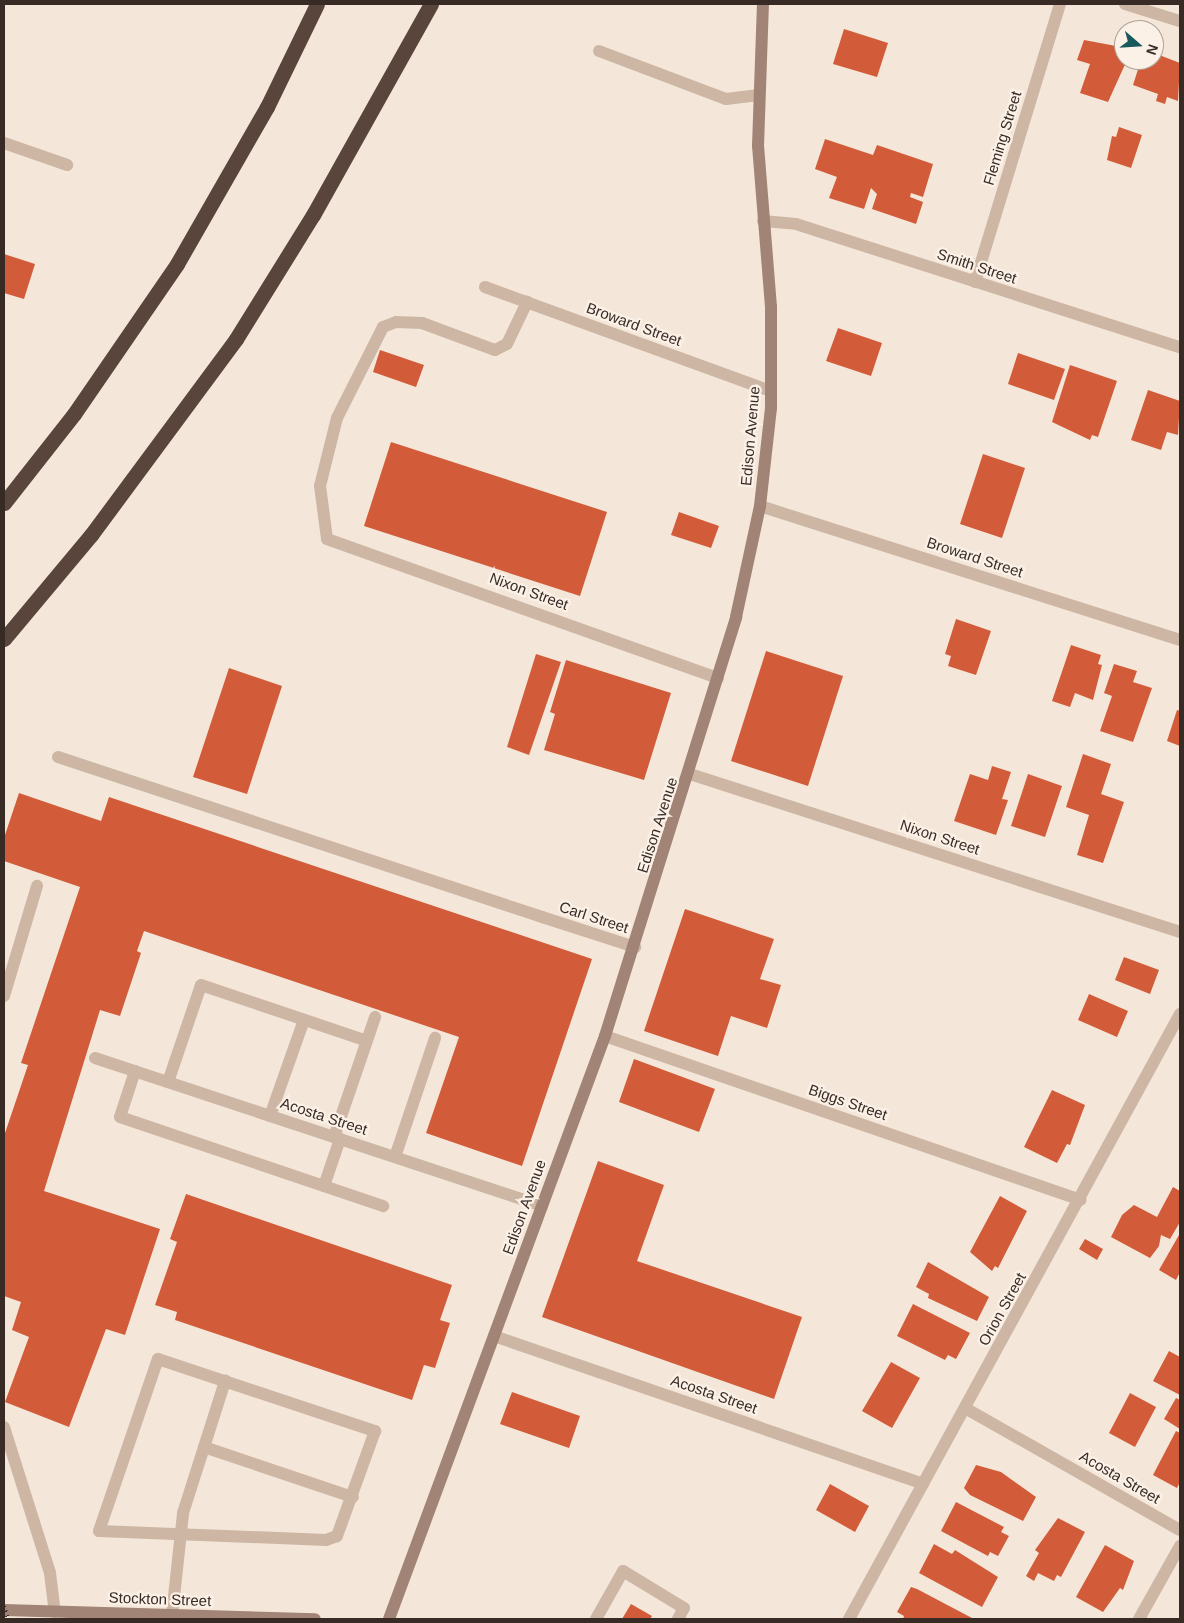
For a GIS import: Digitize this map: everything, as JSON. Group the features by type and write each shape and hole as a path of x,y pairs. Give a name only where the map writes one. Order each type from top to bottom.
{"highway":[{"path":"4,504 74,414 177,264 267,107 317,4"},
{"path":"4,639 91,536 236,339 318,206 431,4"}],"main road":[{"name":"Edison Avenue","path":"389,1619 605,1036 635,947 690,774 718,678 760,506 771,391 771,307 764,221 759,95 763,4"},
{"name":"Stockton Street","path":"4,1610 315,1619"}],"street":[{"name":"Fleming Street","path":"975,282 1060,4"},
{"path":"1125,4 1180,21"},
{"path":"599,51 726,99 759,95"},
{"path":"4,143 67,165"},
{"name":"Smith Street","path":"764,221 796,224 1180,347"},
{"name":"Broward Street","path":"486,287 771,391"},
{"name":"Nixon Street","path":"527,302 507,344 495,350 422,323 396,322 383,327 337,418 320,486 328,539 718,678"},
{"name":"Broward Street","path":"760,506 1180,640"},
{"name":"Carl Street","path":"58,756 635,947"},
{"name":"Nixon Street","path":"690,774 1180,932"},
{"path":"4,996 37,886"},
{"path":"168,1082 201,985 367,1041"},
{"name":"Orion Street","path":"849,1619 1081,1200 1180,1014"},
{"path":"324,1186 375,1017"},
{"path":"270,1116 304,1020"},
{"name":"Biggs Street","path":"605,1036 1081,1200"},
{"path":"395,1157 435,1038"},
{"name":"Acosta Street","path":"95,1058 542,1206"},
{"path":"135,1071 120,1117 384,1206"},
{"name":"Acosta Street","path":"494,1336 923,1484"},
{"path":"158,1359 225,1382 375,1431 342,1530 330,1539 99,1531 158,1359"},
{"path":"172,1615 179,1534 225,1382"},
{"name":"Acosta Street","path":"965,1408 1180,1530"},
{"path":"4,1427 50,1573 55,1612"},
{"path":"204,1448 353,1497"},
{"path":"1139,1619 1180,1546"},
{"path":"596,1619 622,1571 684,1608 678,1619"}],"building":[{"path":"844,29 888,43 877,77 833,64"},
{"path":"1084,40 1114,46 1114,70 1122,70 1108,102 1080,93 1090,64 1077,60"},
{"path":"1164,57 1180,63 1178,101 1167,97 1165,104 1156,101 1158,94 1133,85 1138,70 1164,70"},
{"path":"1119,127 1142,135 1131,168 1107,160 1112,136 1116,137"},
{"path":"825,139 873,155 877,145 933,164 923,197 911,193 910,197 923,202 916,224 872,209 877,194 871,188 864,209 829,198 837,177 815,169"},
{"path":"4,254 35,264 24,299 4,293"},
{"path":"838,328 882,343 871,376 826,361"},
{"path":"380,350 424,365 416,387 373,372"},
{"path":"1018,353 1065,369 1054,400 1008,384"},
{"path":"1070,365 1117,381 1098,437 1092,435 1090,440 1052,422"},
{"path":"1148,390 1180,401 1178,435 1167,432 1161,450 1131,440"},
{"path":"391,442 607,512 580,596 364,526"},
{"path":"983,454 1025,468 1002,538 960,524"},
{"path":"679,512 719,526 711,548 671,535"},
{"path":"956,619 991,631 976,675 948,666 951,656 945,654"},
{"path":"1071,645 1101,655 1098,664 1102,665 1093,700 1075,693 1070,707 1052,701"},
{"path":"766,651 843,676 808,786 731,761"},
{"path":"536,654 561,662 529,755 507,747"},
{"path":"566,660 671,693 644,780 544,750 555,714 550,712"},
{"path":"1114,664 1137,671 1133,682 1152,688 1133,742 1100,731 1112,696 1104,693"},
{"path":"229,668 282,686 247,794 193,777"},
{"path":"1177,710 1180,711 1180,746 1167,741"},
{"path":"1083,754 1111,764 1101,794 1124,802 1103,863 1077,855 1089,815 1066,807"},
{"path":"992,766 1011,772 1002,799 1008,800 996,835 954,821 970,774 988,780"},
{"path":"1028,774 1062,786 1045,837 1011,826"},
{"path":"19,793 101,821 109,797 592,959 522,1166 426,1133 459,1037 144,931 137,951 141,953 120,1016 100,1010 44,1191 160,1229 125,1335 106,1329 69,1427 5,1402 29,1337 12,1330 21,1302 4,1296 4,1136 28,1065 21,1063 80,887 4,861 4,838"},
{"path":"685,909 774,939 760,979 781,985 767,1028 731,1016 718,1056 644,1031"},
{"path":"1124,957 1159,970 1150,994 1115,980"},
{"path":"1089,994 1128,1011 1117,1037 1078,1020"},
{"path":"634,1059 715,1089 699,1132 619,1102"},
{"path":"1052,1090 1085,1105 1070,1145 1067,1144 1057,1163 1024,1147"},
{"path":"598,1161 664,1185 637,1261 802,1317 774,1399 542,1317"},
{"path":"1173,1187 1180,1191 1180,1222 1170,1239 1161,1235 1159,1246 1150,1258 1111,1237 1122,1215 1134,1205 1157,1217"},
{"path":"186,1194 452,1285 440,1320 450,1323 435,1368 424,1365 412,1400 175,1320 177,1312 155,1305 177,1242 170,1239"},
{"path":"1000,1196 1027,1211 998,1268 995,1266 992,1271 970,1252"},
{"path":"1179,1235 1180,1272 1176,1280 1159,1270"},
{"path":"1085,1239 1103,1249 1097,1260 1079,1249"},
{"path":"928,1262 989,1297 977,1321 928,1298 929,1294 916,1287"},
{"path":"913,1304 970,1333 956,1359 948,1355 945,1360 897,1336"},
{"path":"1169,1351 1180,1357 1180,1395 1153,1381"},
{"path":"891,1362 920,1378 892,1428 862,1411"},
{"path":"512,1392 580,1416 569,1448 500,1424"},
{"path":"1130,1393 1156,1407 1135,1447 1109,1433"},
{"path":"1176,1398 1180,1400 1180,1429 1164,1419"},
{"path":"1176,1431 1180,1433 1180,1482 1177,1488 1153,1475"},
{"path":"976,1465 1001,1472 1036,1497 1023,1521 970,1495 964,1488"},
{"path":"830,1484 869,1506 855,1532 816,1510"},
{"path":"956,1502 1004,1527 1001,1532 1009,1536 998,1556 990,1552 988,1556 941,1531"},
{"path":"1058,1518 1085,1532 1061,1577 1057,1575 1054,1581 1038,1573 1034,1581 1026,1576 1039,1553 1035,1550"},
{"path":"934,1544 952,1554 955,1550 998,1577 982,1607 919,1573"},
{"path":"1105,1545 1134,1561 1123,1590 1120,1588 1103,1612 1076,1597"},
{"path":"911,1587 972,1618 903,1619 904,1616 897,1612"},
{"path":"631,1604 652,1616 650,1619 622,1619"}],"railway":[{"path":"4,1606 8,1619"}]}
